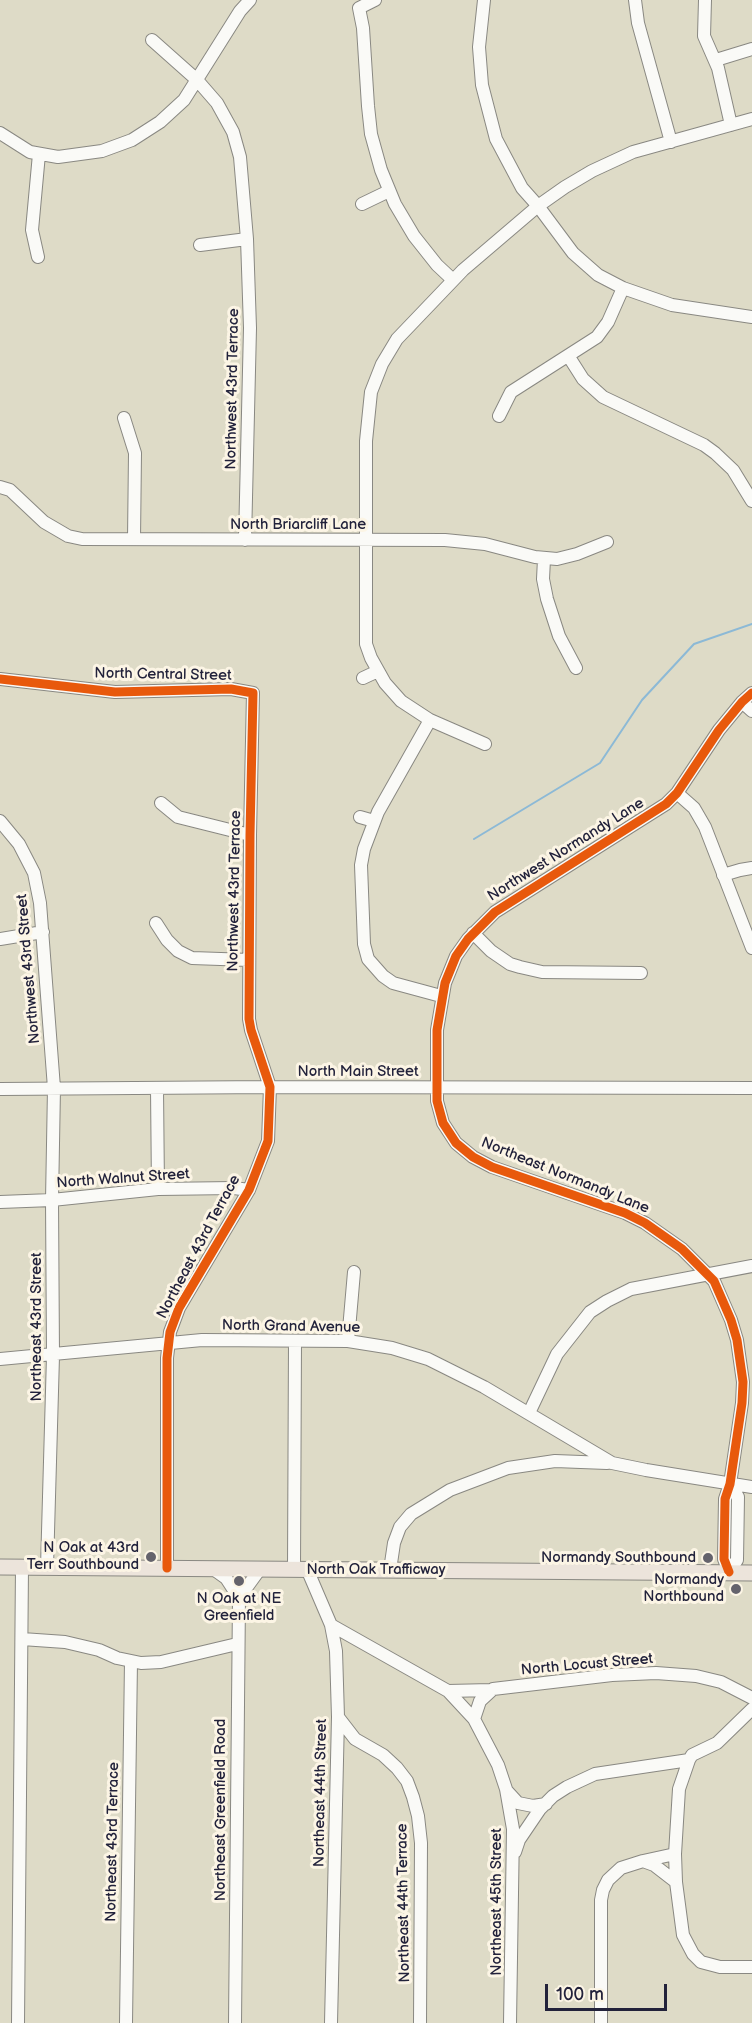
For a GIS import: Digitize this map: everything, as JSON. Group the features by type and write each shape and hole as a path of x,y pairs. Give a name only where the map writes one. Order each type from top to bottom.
{"main road":[{"name":"North Oak Trafficway","path":"0,1567 752,1573"}],"street":[{"path":"0,133 21,147 48,157 69,157 102,151 132,140 147,132 173,112 184,100 240,11 250,0"},
{"path":"375,0 355,4 363,28 371,134 381,170 389,191 414,236 437,265 453,280"},
{"path":"484,0 479,47 482,85 496,138 522,188 573,253 598,275 623,288 672,305 752,317"},
{"path":"635,0 638,23 671,142"},
{"path":"705,0 704,36 716,60 731,125"},
{"name":"Northwest 43rd Terrace","path":"152,40 197,80 221,108 237,144 247,239 250,328 245,540"},
{"path":"716,60 752,49"},
{"path":"485,744 430,720 401,700 385,683 366,644 365,452 371,392 382,364 397,339 453,280 538,206 565,187 619,158 752,119"},
{"path":"38,257 32,230 39,154"},
{"path":"362,204 389,191"},
{"path":"200,245 247,239"},
{"path":"499,416 511,392 597,337 604,328 623,288"},
{"path":"569,357 582,379 603,397 704,445 715,453 733,470 752,501"},
{"path":"124,418 135,453 134,539"},
{"name":"North Briarcliff Lane","path":"0,487 10,490 44,522 68,536 82,538 465,541 505,548 544,559 567,557 607,542"},
{"path":"544,559 543,579 547,599 559,636 576,668"},
{"path":"363,678 378,671"},
{"name":"North Central Street","path":"0,679 115,692 231,689 253,693"},
{"name":"Northwest 43rd Terrace","path":"253,693 249,960 251,1030 270,1087"},
{"name":"Northwest Normandy Lane","path":"437,1088 436,1030 441,996 456,956 473,933 495,912 666,804 677,793 718,730 752,693"},
{"path":"742,702 752,711"},
{"path":"430,720 374,821 361,865 365,953 378,973 393,983 441,996"},
{"path":"677,793 700,817 752,948"},
{"path":"160,803 178,817 250,835"},
{"path":"360,817 374,821"},
{"name":"Northwest 43rd Street","path":"0,821 19,844 34,873 43,932 54,1088"},
{"path":"723,876 752,868"},
{"path":"156,923 167,940 178,951 192,958 249,960"},
{"path":"0,939 43,932"},
{"path":"473,933 491,951 510,964 520,967 548,972 641,973"},
{"name":"Northeast 43rd Terrace","path":"167,1568 168,1343 179,1308 249,1190 268,1141 270,1087"},
{"name":"Northeast 43rd Street","path":"47,1567 53,1356 54,1088"},
{"name":"Northeast Normandy Lane","path":"437,1088 437,1101 443,1123 456,1143 473,1157 492,1167 645,1222 714,1276 737,1340 743,1382 730,1484 738,1497 737,1560 729,1572"},
{"name":"North Main Street","path":"0,1089 752,1088"},
{"path":"158,1089 158,1189"},
{"name":"North Walnut Street","path":"0,1202 52,1200 158,1189 234,1188 249,1190"},
{"path":"693,1277 698,1263"},
{"path":"529,1413 557,1354 590,1312 607,1300 631,1289 693,1277 714,1276 752,1266"},
{"path":"348,1341 354,1272"},
{"name":"North Grand Avenue","path":"0,1359 53,1356 202,1340 348,1341 392,1348 428,1359 484,1387 612,1463 752,1486"},
{"name":"Northeast 44th Street","path":"295,1341 301,1569 331,1625 336,1651 338,1746 331,2023"},
{"path":"582,1461 586,1448"},
{"path":"390,1570 394,1543 400,1527 411,1514 430,1501 471,1481 508,1468 555,1461 612,1463"},
{"path":"18,2023 22,1567"},
{"path":"212,1568 226,1578 238,1598 260,1569"},
{"name":"Northeast Greenfield Road","path":"236,2023 238,1598"},
{"name":"Northeast 45th Street","path":"331,1625 448,1691 474,1719 498,1765 512,1818 510,2023"},
{"path":"336,1651 355,1638"},
{"path":"22,1640 65,1642 86,1646 130,1661 161,1662 237,1644"},
{"name":"Northeast 43rd Terrace","path":"126,2023 130,1661"},
{"name":"North Locust Street","path":"448,1691 493,1689 612,1675 656,1673 687,1675 720,1682 750,1704"},
{"path":"474,1719 480,1701 493,1689"},
{"path":"750,1704 717,1743 692,1755 689,1760 680,1784 675,1854 683,1935 693,1954 701,1962 720,1968 752,1967"},
{"name":"Northeast 44th Terrace","path":"338,1717 354,1738 383,1755 397,1768 406,1781 418,1816 421,1843 420,2023"},
{"path":"338,1746 354,1738"},
{"path":"513,1859 519,1840 546,1804 567,1787 596,1774 689,1760"},
{"path":"665,1764 680,1784"},
{"path":"506,1789 518,1803 533,1806 546,1804"},
{"path":"601,2023 602,1895 608,1880 626,1866 675,1854"},
{"path":"643,1861 654,1865 676,1882"}],"waterway":[{"path":"474,839 600,763 642,700 694,644 752,624"}],"cycle path":[{"path":"0,679 115,692 231,689 253,693 249,1019 270,1087 268,1141 249,1190 179,1308 170,1332 167,1358 167,1568"},
{"path":"729,1572 724,1559 725,1499 730,1484 743,1382 737,1340 714,1281 682,1249 645,1223 625,1213 492,1167 473,1157 456,1143 443,1123 437,1101 437,1030 445,983 456,956 468,939 495,912 666,804 677,793 719,730 752,693"}],"place":[{"name":"N Oak at 43rd Terr Southbound","path":"151,1557"},
{"name":"Normandy Southbound","path":"708,1558"},
{"name":"N Oak at NE Greenfield","path":"239,1581"},
{"name":"Normandy Northbound","path":"736,1589"}]}
